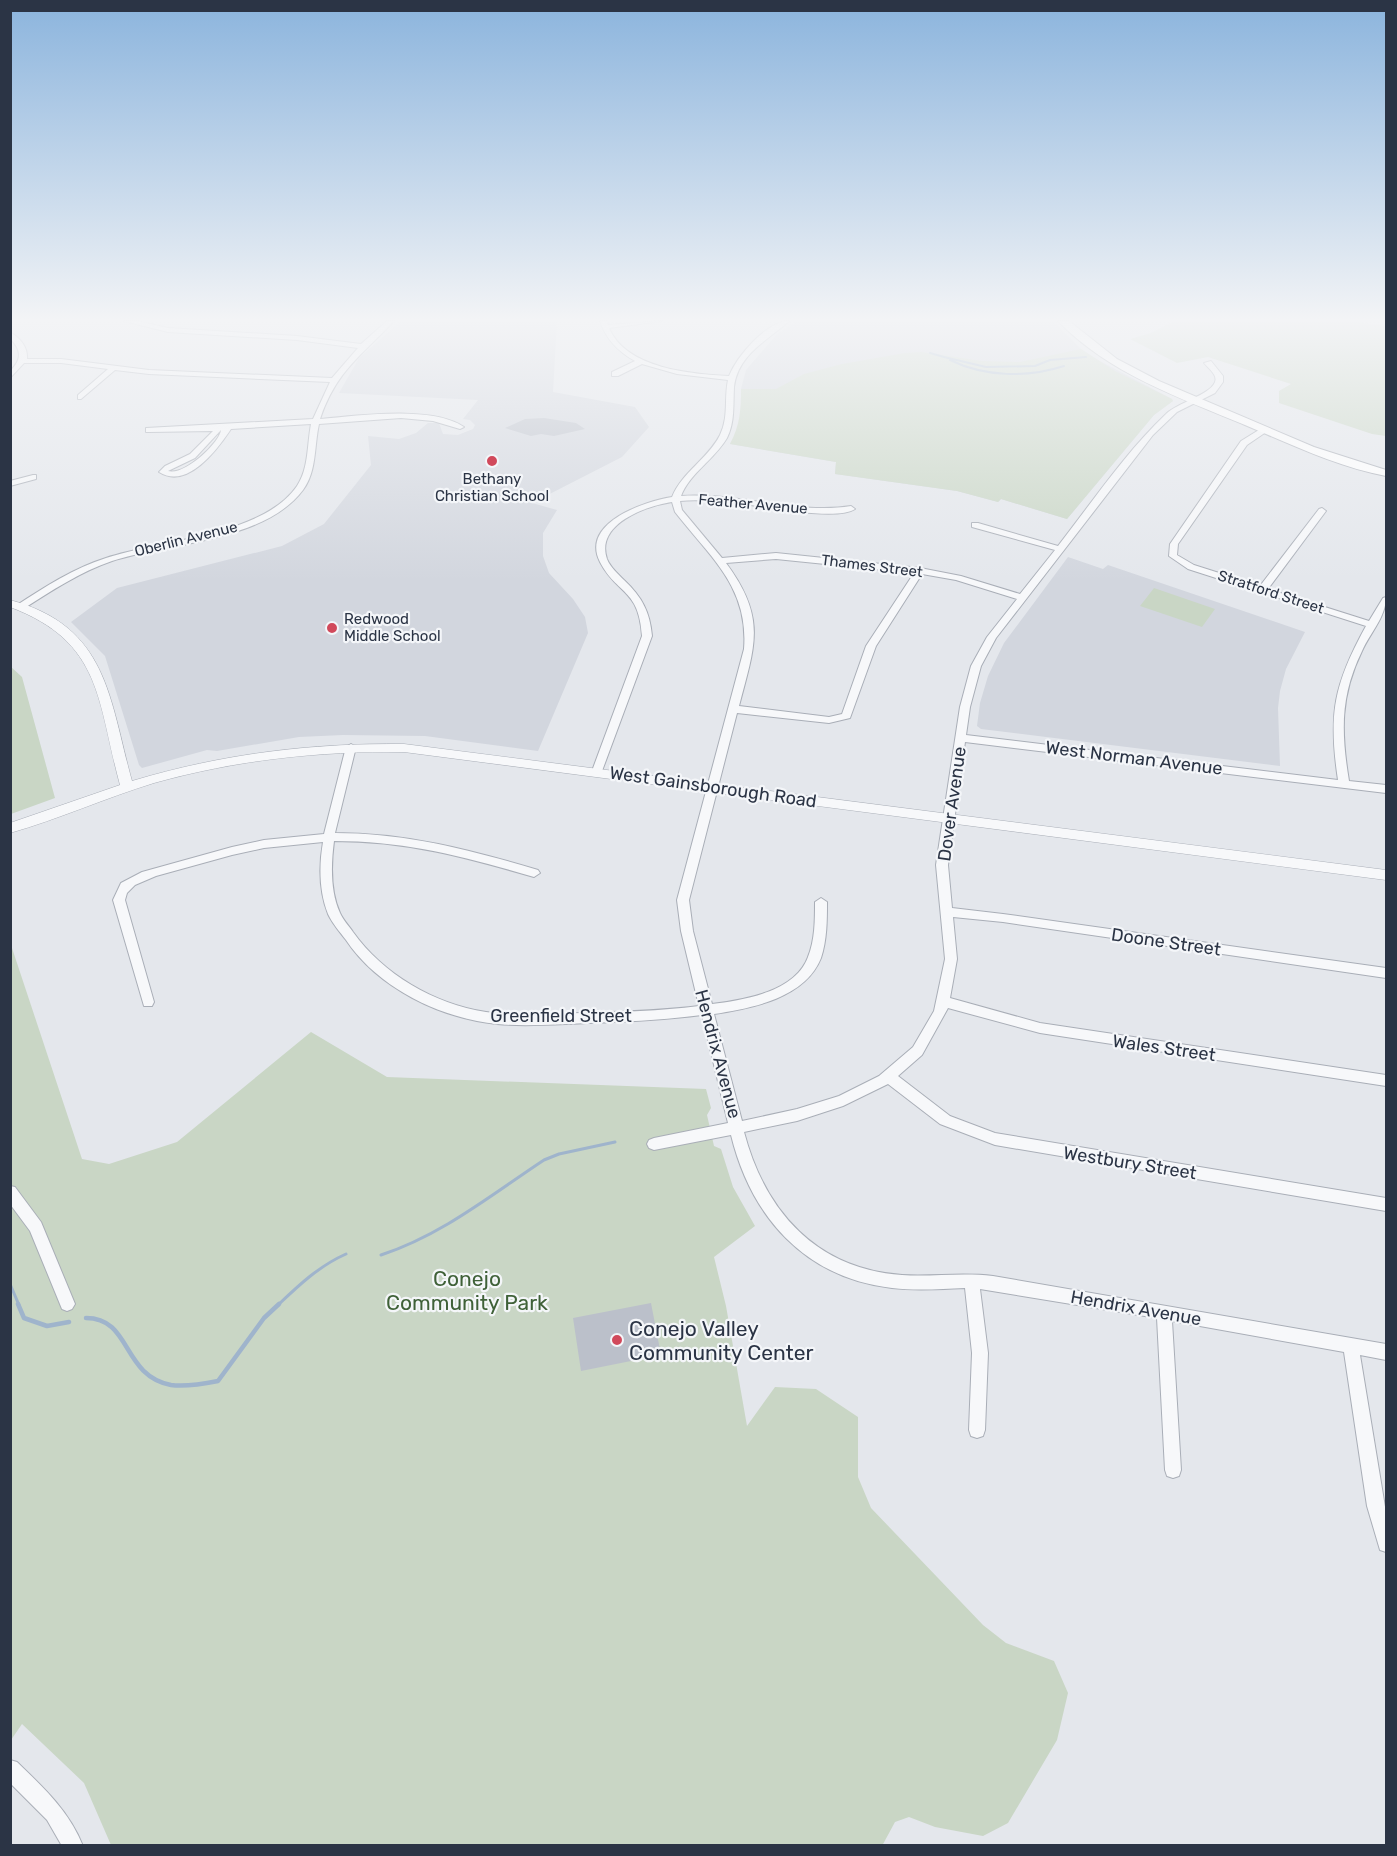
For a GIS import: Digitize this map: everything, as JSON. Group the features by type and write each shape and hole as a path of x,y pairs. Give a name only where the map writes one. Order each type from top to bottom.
{"main road":[{"path":"1212,408 1334,458 1386,474"}],"street":[{"name":"Oberlin Avenue","path":"15,605 62,580 121,556 239,527 270,513 293,496 307,477 316,422 322,408"},
{"path":"675,500 686,479 715,450 727,431 731,408"},
{"name":"Dover Avenue","path":"654,1144 811,1113 867,1092 890,1077 916,1052 933,1028 945,1002 951,959 942,874 965,707 976,666 992,637 1161,420 1179,408"},
{"path":"149,430 224,428 410,416 434,418 460,427"},
{"path":"224,428 214,450 198,463 173,475 163,472 167,467 184,460 200,449 224,428"},
{"name":"Stratford Street","path":"1264,430 1244,443 1174,544 1173,556 1191,567 1372,625"},
{"path":"10,484 33,477"},
{"name":"Feather Avenue","path":"597,771 643,652 648,622 633,592 608,569 601,550 602,540 608,530 626,515 652,505 675,500 724,500 827,511 851,509"},
{"name":"Hendrix Avenue","path":"675,500 678,510 740,591 750,617 752,636 683,900 687,931 705,1009 754,1183 767,1206 783,1227 808,1249 843,1270 881,1280 917,1283 972,1281 1386,1352"},
{"path":"1263,589 1322,511"},
{"path":"975,525 1060,549"},
{"name":"Thames Street","path":"718,561 761,555 782,556 920,571 958,578 1022,598"},
{"path":"733,709 829,720 846,716 871,646 920,571"},
{"path":"1344,784 1337,748 1338,706 1346,673 1386,600"},
{"path":"10,828 127,787 113,731 87,655 70,635 15,605"},
{"name":"West Norman Avenue","path":"962,738 1386,789"},
{"name":"West Gainsborough Road","path":"127,787 208,765 258,755 351,747 437,750 1386,875"},
{"name":"Greenfield Street","path":"351,747 325,868 326,888 333,913 370,962 437,1002 469,1014 502,1019 645,1016 748,1003 795,984 810,968 817,951 821,930 821,902"},
{"path":"148,1002 118,900 122,889 127,884 185,862 246,846 281,840 330,837 384,839 424,844 534,873"},
{"name":"Doone Street","path":"946,912 1003,918 1386,973"},
{"name":"Wales Street","path":"945,1002 1040,1028 1386,1081"},
{"name":"Westbury Street","path":"890,1077 945,1120 995,1139 1386,1205"},
{"path":"10,1192 36,1227 67,1304"},
{"path":"972,1281 980,1353 978,1430"},
{"path":"1164,1313 1173,1470"},
{"path":"1351,1346 1376,1506 1386,1544"},
{"path":"10,1768 51,1808 64,1825 73,1845"}],"shaded area":[{"name":"Redwood Middle School","path":"472,408 635,408 649,427 622,457 532,503 557,510 543,533 543,556 549,573 573,599 585,617 588,633 538,751 425,736 343,735 299,737 217,751 207,750 142,768 139,765 105,656 71,622 117,588 282,546 324,524 371,465 368,436 399,439 416,433 428,423 439,423 443,434 458,435 473,429 475,425 470,420 463,419"},
{"path":"741,408 1164,408 1154,415 1067,519 1001,499 998,502 957,491 835,474 836,462 730,444 738,429"},
{"path":"1068,557 1103,569 1108,565 1305,632 1286,669 1280,691 1278,708 1280,766 981,729 977,726 980,703 988,676 1004,643"}],"green space":[{"path":"740,408 1164,408 1154,415 1067,519 1001,499 998,502 957,491 835,474 836,462 730,444"},
{"path":"1293,408 1386,408 1386,436 1372,434"},
{"path":"1154,588 1215,609 1202,627 1140,606"},
{"path":"10,666 22,677 55,798 11,814"},
{"name":"Conejo Community Park","path":"10,942 82,1159 109,1164 177,1142 311,1032 387,1077 706,1089 711,1108 707,1115 714,1146 721,1149 733,1187 755,1226 714,1257 726,1306 747,1426 775,1387 816,1389 858,1417 858,1477 871,1508 983,1625 1006,1643 1054,1661 1068,1693 1057,1740 1008,1823 983,1836 935,1827 909,1817 895,1822 882,1846 111,1845 84,1783 22,1724 11,1740"}],"building":[{"path":"544,418 576,423 585,429 554,436 541,434 531,436 505,428 525,419"},
{"name":"Conejo Valley Community Center","path":"651,1303 661,1355 581,1371 573,1318"}],"waterway":[{"path":"381,1255 425,1237 544,1160 559,1154 615,1142"},
{"path":"278,1305 318,1270 346,1254"},
{"path":"10,1284 19,1305"},
{"path":"18,1304 24,1318 47,1326 69,1322"},
{"path":"86,1318 101,1320 112,1327 143,1370 155,1379 171,1385 189,1385 218,1381 264,1318 279,1304"}],"place":[{"name":"Bethany Christian School","path":"492,461"},
{"name":"Redwood Middle School","path":"332,628"},
{"name":"Conejo Valley Community Center","path":"617,1340"}]}
